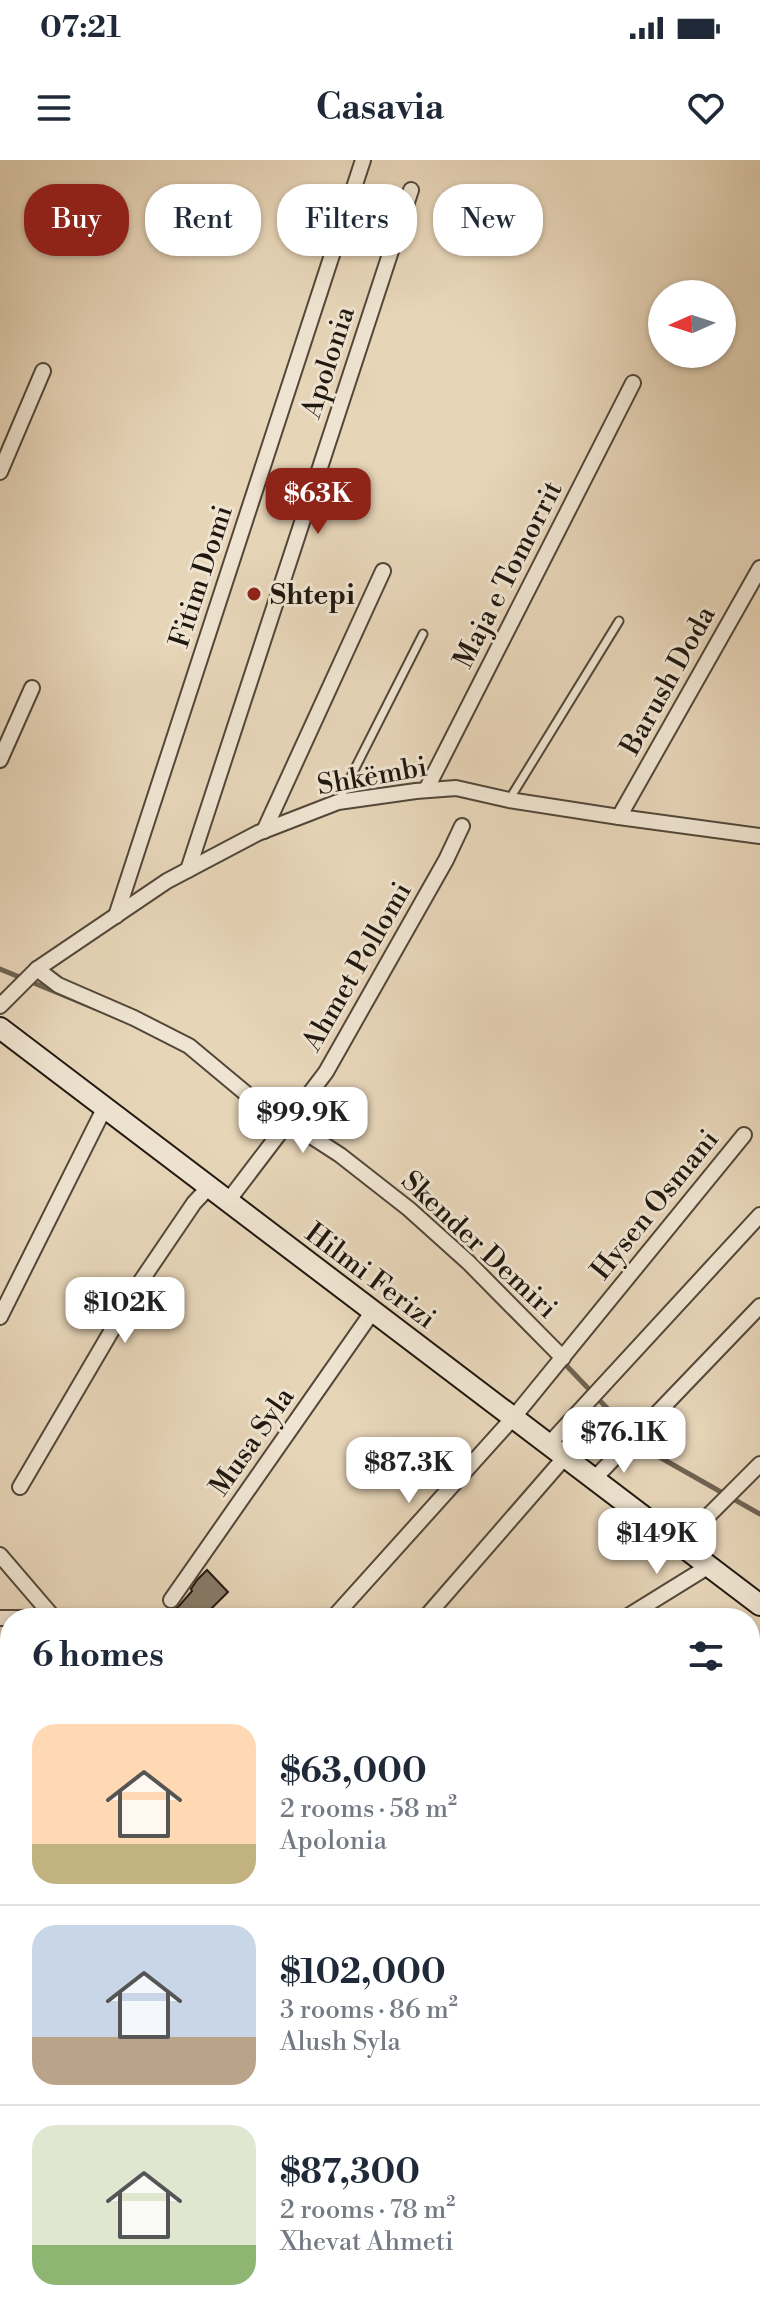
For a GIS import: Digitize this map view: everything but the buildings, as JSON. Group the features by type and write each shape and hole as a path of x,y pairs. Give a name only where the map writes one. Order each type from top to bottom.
{"street":[{"name":"Fitim Domi","path":"116,916 363,160"},
{"name":"Apolonia","path":"188,870 389,256"},
{"path":"0,472 43,371"},
{"name":"Maja e Tomorrit","path":"426,790 633,383"},
{"name":"Barush Doda","path":"619,817 760,568"},
{"path":"264,831 383,571"},
{"path":"0,760 32,688"},
{"name":"Shkëmbi","path":"0,1006 33,972 167,881 264,831 338,802 456,788 509,800 760,836"},
{"name":"Ahmet Pollomi","path":"228,1201 326,1072 446,860 462,826"},
{"name":"Skender Demiri","path":"33,972 189,1046 286,1127 340,1155 409,1209 480,1273 559,1361"},
{"name":"Hilmi Ferizi","path":"0,1028 760,1605"},
{"path":"0,1317 105,1107"},
{"name":"Hysen Osmani","path":"342,1608 513,1418 744,1135"},
{"path":"20,1487 139,1284 194,1203 209,1187"},
{"path":"433,1608 557,1450 587,1403 760,1215"},
{"path":"594,1479 760,1306"},
{"name":"Musa Syla","path":"171,1600 373,1311"},
{"path":"680,1544 760,1464"},
{"path":"0,1555 45,1608"},
{"path":"641,1608 709,1566"}],"lane":[{"path":"509,800 619,621"},
{"path":"338,802 423,634"}],"waterway":[{"path":"0,969 97,1009"},
{"path":"563,1362 647,1450 760,1514"}],"place":[{"name":"Shtepi","path":"254,594"}]}
